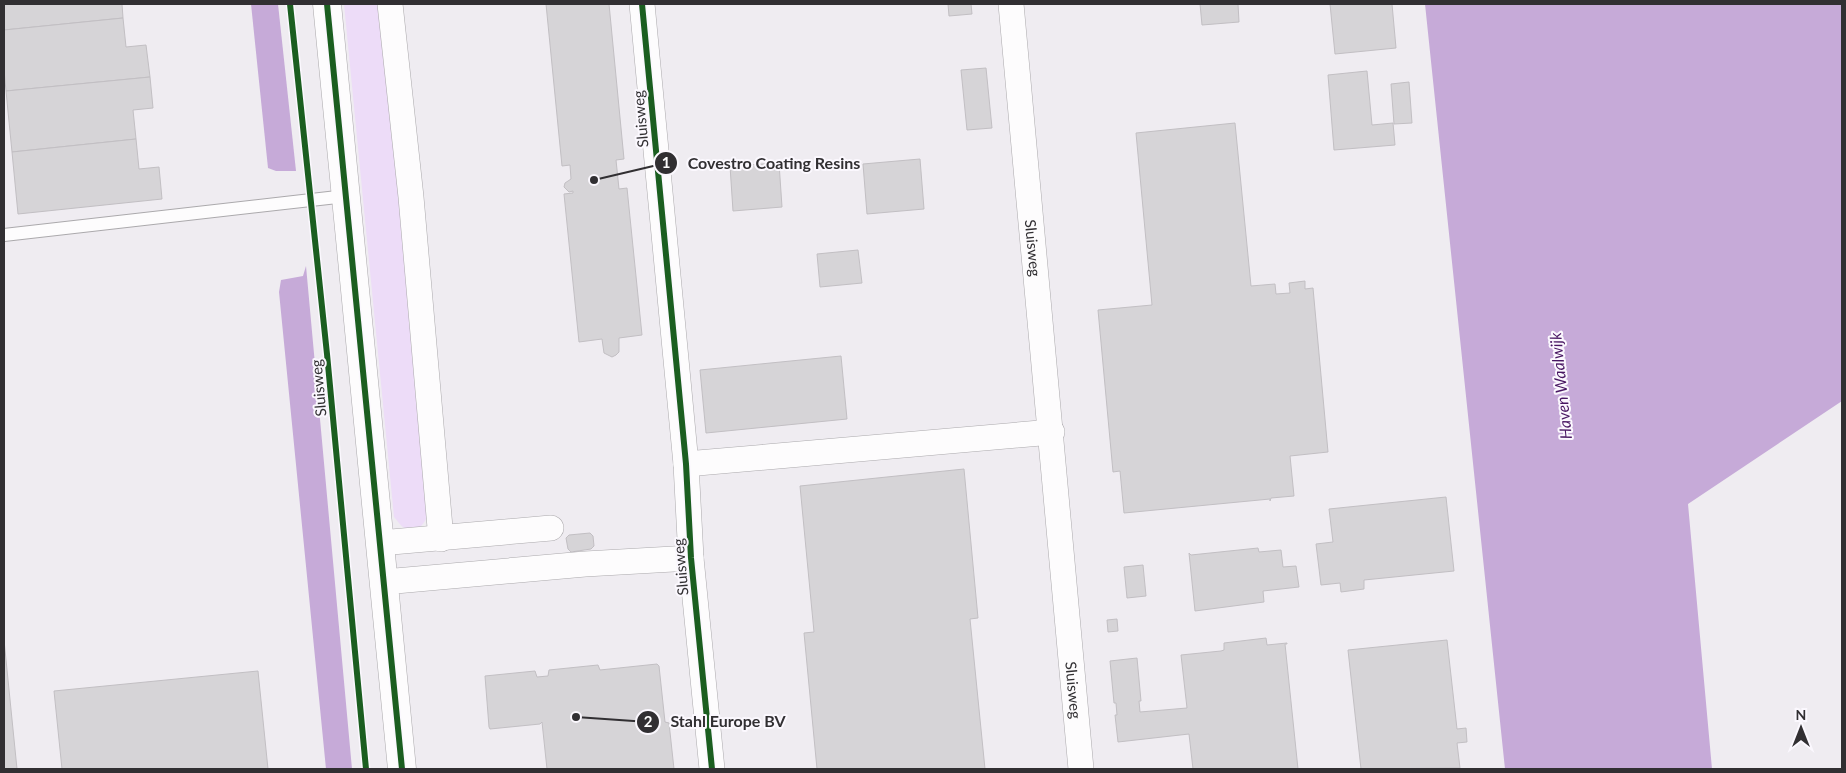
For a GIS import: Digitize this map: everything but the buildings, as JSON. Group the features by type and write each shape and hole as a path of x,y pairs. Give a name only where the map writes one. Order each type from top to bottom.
{"street":[{"path":"326,4 402,769"},
{"path":"390,4 410,197 441,539"},
{"name":"Sluisweg","path":"642,4 686,464 691,558 712,769"},
{"name":"Sluisweg","path":"1011,4 1052,432 1081,769"},
{"path":"686,464 1052,432"},
{"path":"380,543 551,528"},
{"name":"Sluisweg","path":"384,582 585,564 691,558"}],"lane":[{"path":"4,235 346,196"}],"shaded area":[{"path":"344,4 378,4 400,204 428,513 422,525 412,530 403,527 394,517"}],"water":[{"path":"251,4 278,4 296,171 276,171 268,168"},
{"name":"Haven Waalwijk","path":"1425,4 1842,4 1842,401 1688,504 1712,769 1505,769"},
{"path":"306,266 352,769 326,769 279,292 281,280 303,276"}],"cycle path":[{"path":"290,4 327,354 366,769"},
{"path":"327,4 402,769"},
{"path":"642,4 686,464 691,558 712,769"}],"place":[{"name":"Covestro Coating Resins","path":"594,180"},
{"name":"Stahl Europe BV","path":"576,717"}]}
